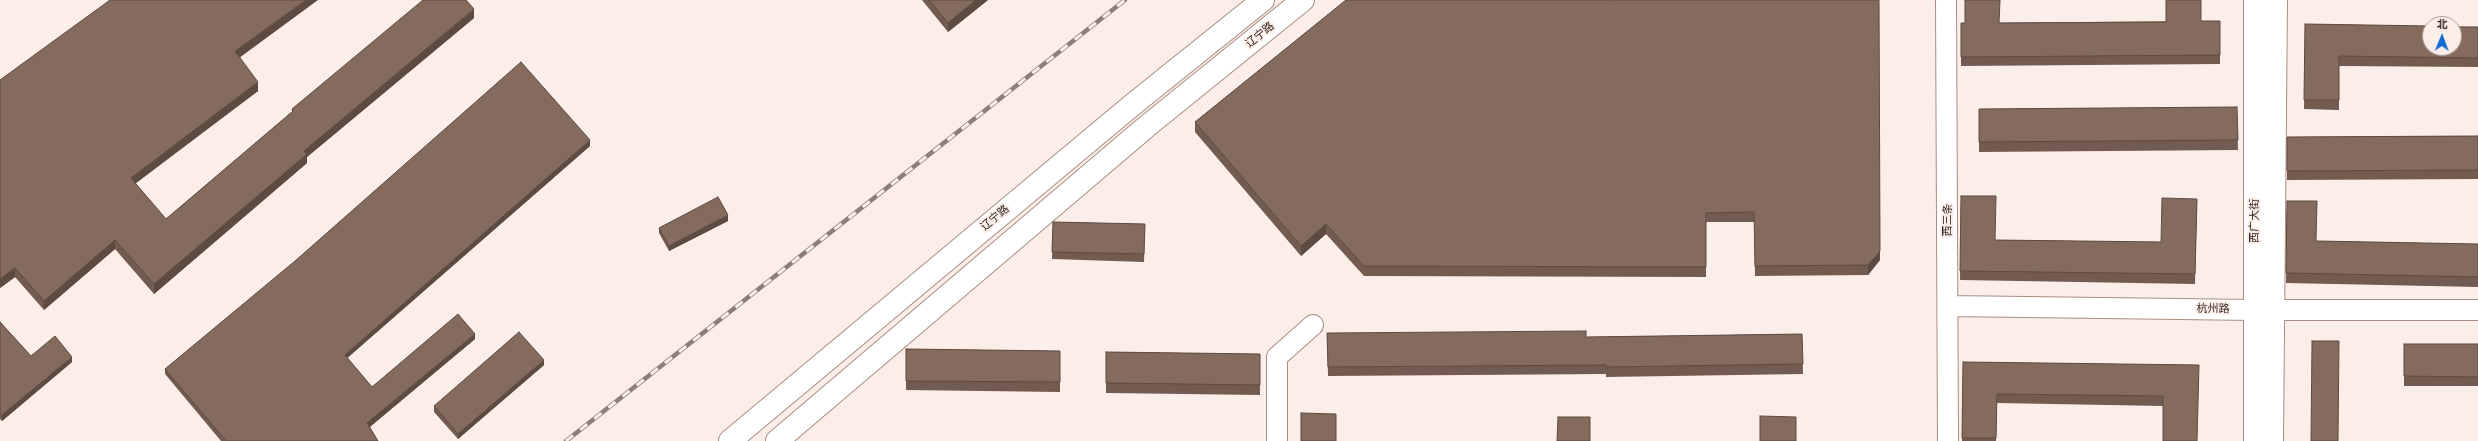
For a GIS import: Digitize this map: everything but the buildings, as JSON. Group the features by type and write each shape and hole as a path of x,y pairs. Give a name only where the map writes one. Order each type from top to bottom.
{"main road":[{"name":"辽宁路","path":"730,441 1125,111 1264,0"},
{"name":"辽宁路","path":"777,441 1146,127 1303,0"},
{"name":"西广大街","path":"2255,441 2264,310 2256,0"},
{"path":"2272,441 2264,310 2276,0"}],"street":[{"name":"西三条","path":"1946,0 1949,306 1948,441"},
{"name":"杭州路","path":"1949,306 2264,310 2478,310"},
{"path":"1277,441 1277,357 1313,325"}],"railway":[{"path":"566,441 1125,0"}]}
